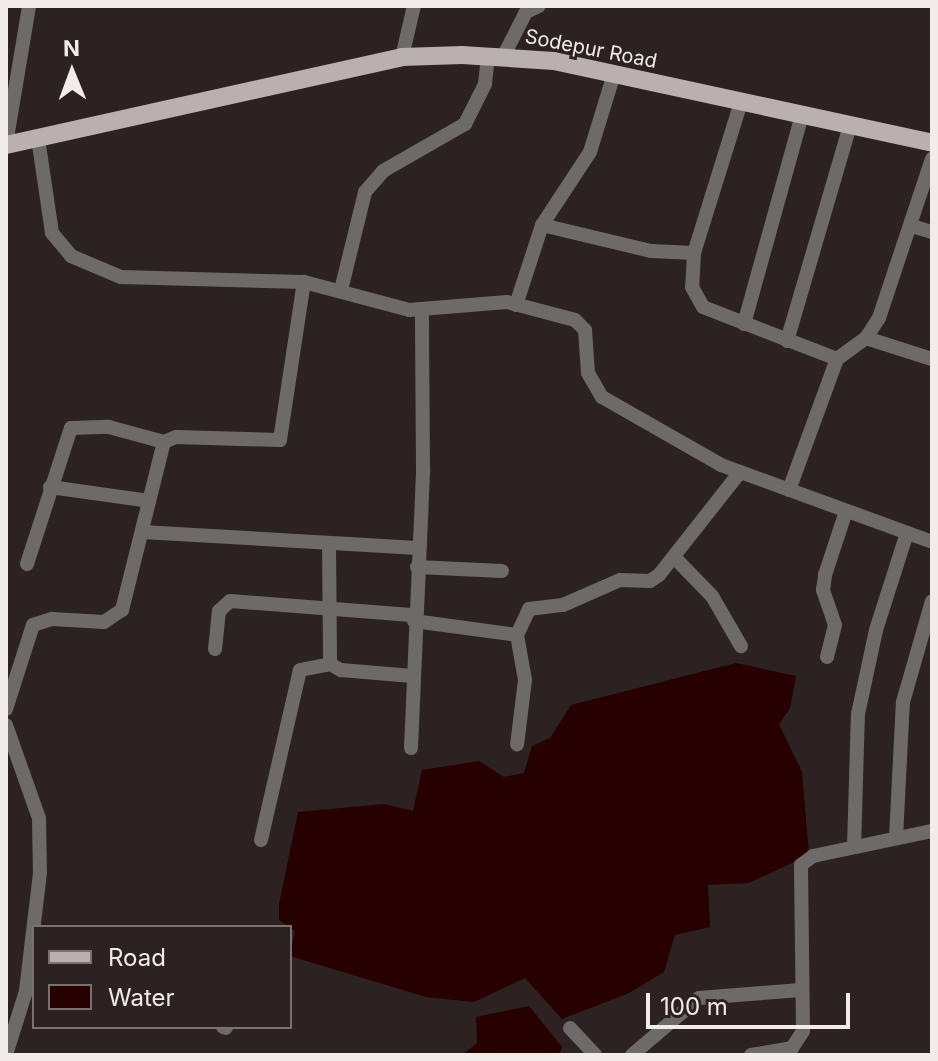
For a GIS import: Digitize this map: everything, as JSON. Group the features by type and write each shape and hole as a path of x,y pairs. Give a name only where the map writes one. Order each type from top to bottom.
{"main road":[{"name":"Sodepur Road","path":"6,145 402,57 496,55 614,74 932,143"}],"street":[{"path":"6,145 29,6"},
{"path":"402,57 414,6"},
{"path":"341,290 365,192 383,171 465,124 496,55 526,12 539,6"},
{"path":"516,305 542,225 590,152 614,74"},
{"path":"741,102 694,253 695,299 835,366"},
{"path":"744,324 802,115"},
{"path":"787,341 850,125"},
{"path":"38,138 52,233 71,256 121,277 304,282 341,290 374,304 422,309 516,305 575,320 586,335 588,373 602,397 740,472 932,542"},
{"path":"789,490 835,366 866,338 912,226 932,159"},
{"path":"542,225 651,251 694,253"},
{"path":"912,226 932,232"},
{"path":"27,564 71,428 109,427 164,442 176,437 280,440 304,282"},
{"path":"411,748 422,309"},
{"path":"866,338 932,359"},
{"path":"6,709 12,659 38,623 118,617 164,442"},
{"path":"517,745 525,680 517,635 529,609 563,605 620,580 650,581 675,558 740,472"},
{"path":"50,487 149,501"},
{"path":"827,657 835,625 823,590 846,511"},
{"path":"142,532 418,548"},
{"path":"854,847 858,714 876,630 907,533"},
{"path":"329,543 330,664"},
{"path":"675,558 712,596 741,646"},
{"path":"417,567 502,571"},
{"path":"896,838 903,702 932,601"},
{"path":"215,649 223,604 328,606 517,635"},
{"path":"261,840 300,670 330,664 341,670 412,676"},
{"path":"6,725 39,818 40,873 36,925"},
{"path":"751,1055 800,1042 801,865 813,856 932,831"},
{"path":"6,1055 13,1008 31,977"},
{"path":"632,1055 699,998 801,990"},
{"path":"570,1028 595,1055"}],"water":[{"path":"736,663 796,676 790,708 779,724 802,772 809,855 749,883 708,885 710,927 675,935 664,972 629,993 562,1019 525,978 474,1002 426,997 292,957 295,931 292,925 279,920 279,904 298,812 384,804 413,811 422,770 479,761 504,777 524,773 532,746 550,738 571,705"},
{"path":"529,1006 562,1047 559,1055 462,1055 477,1043 476,1017"}]}
